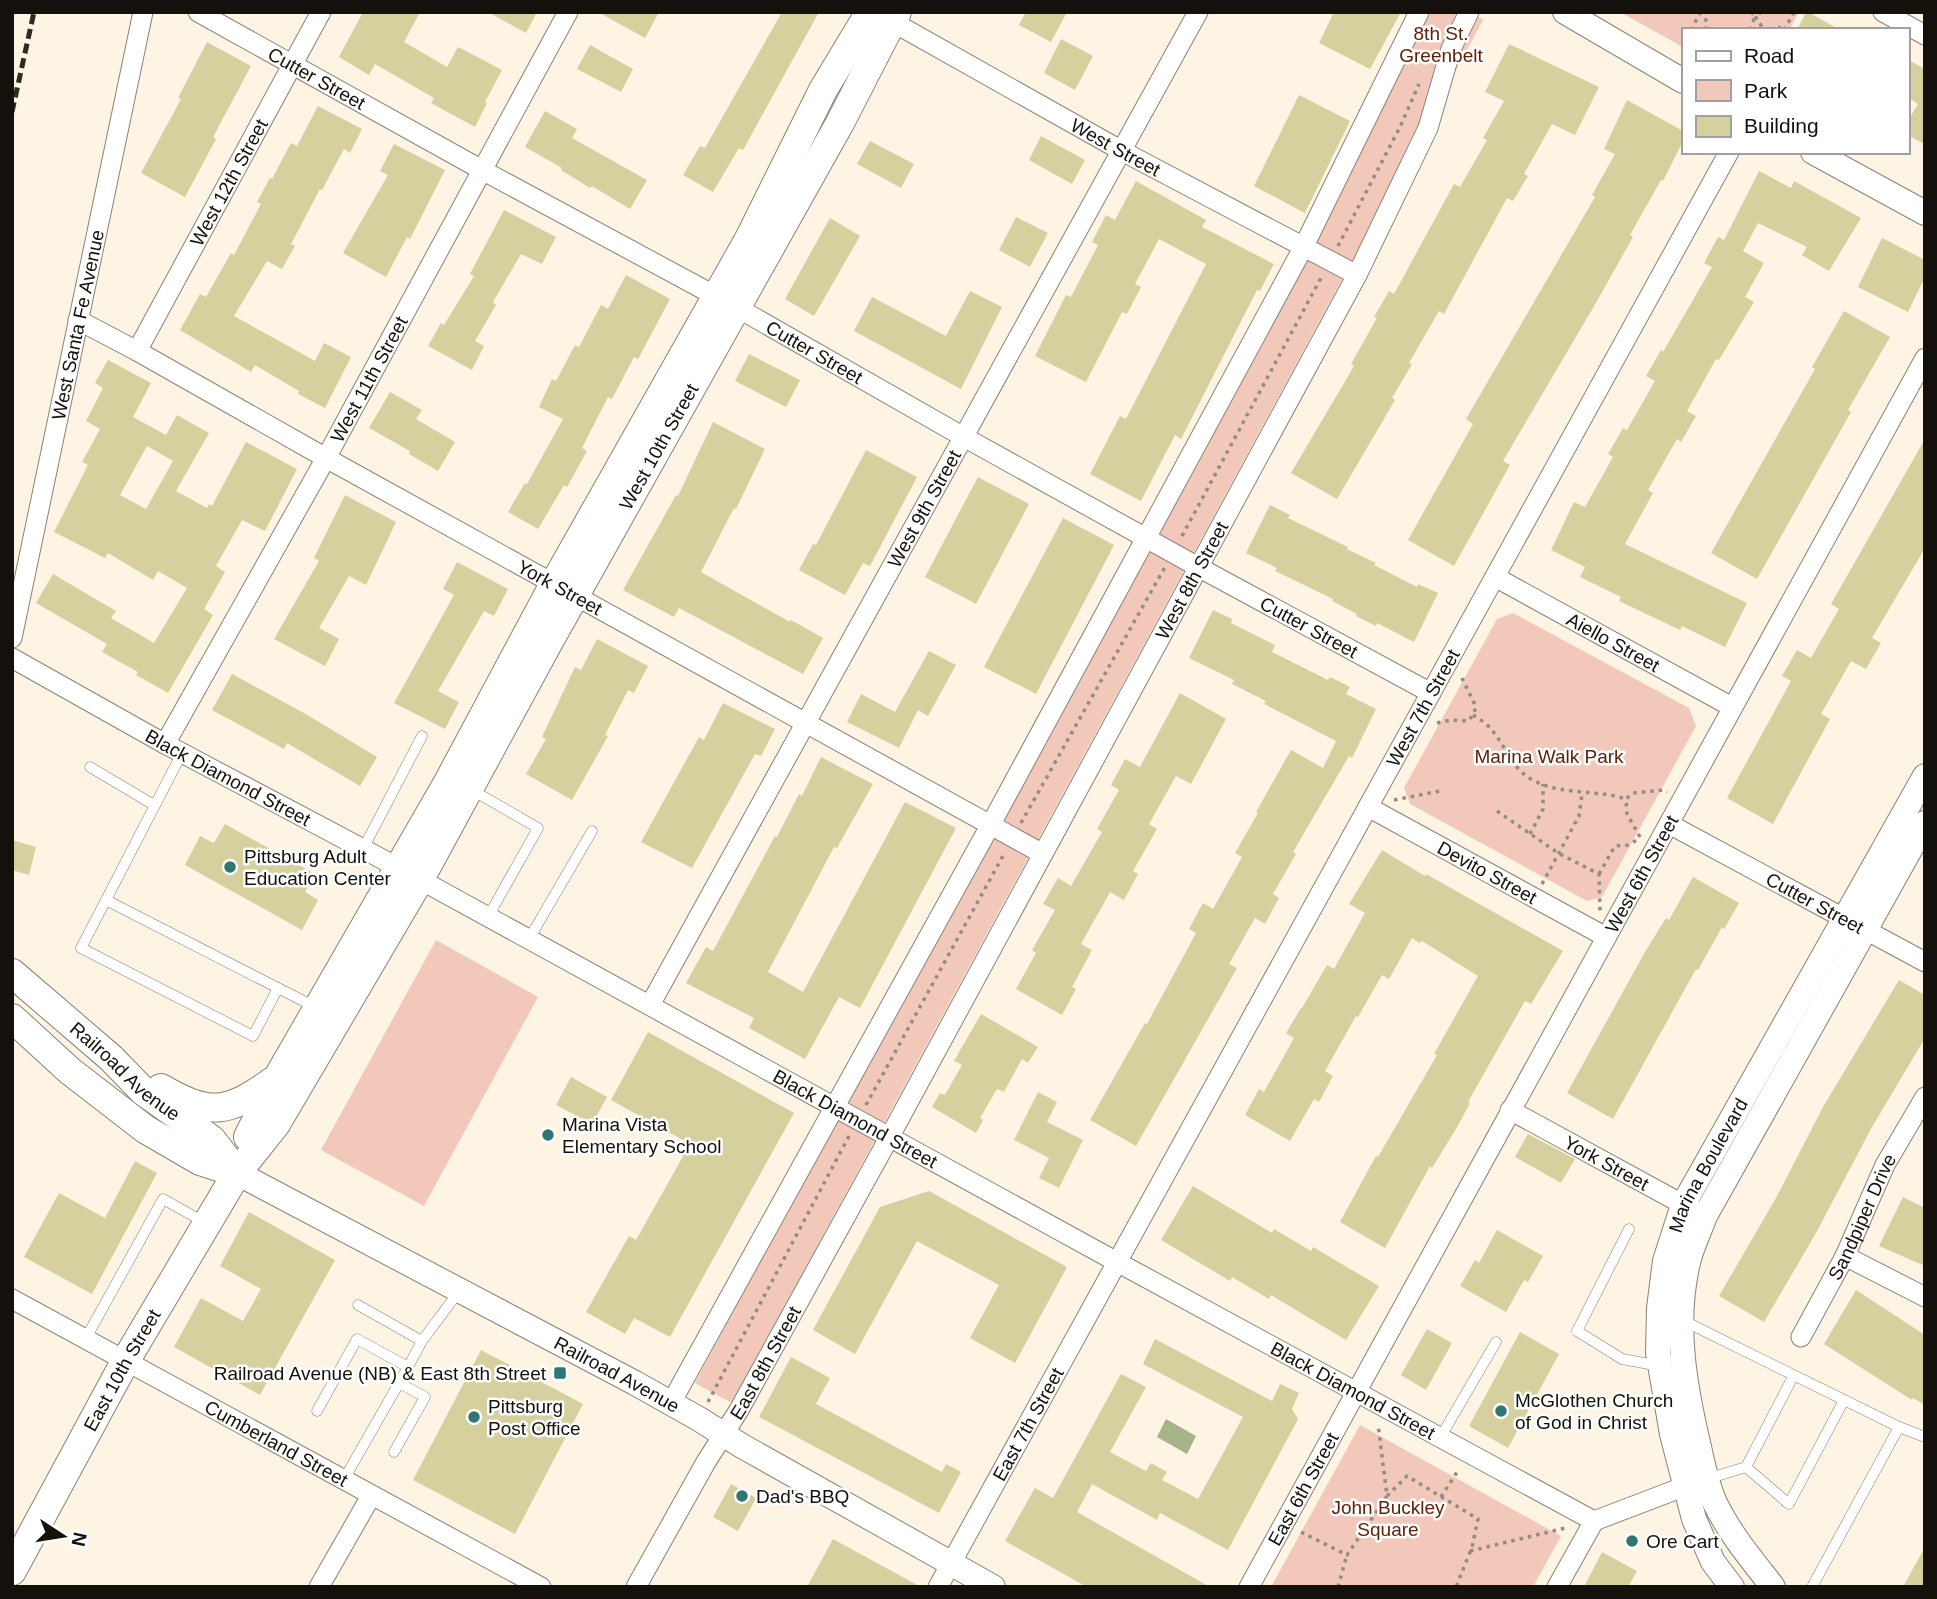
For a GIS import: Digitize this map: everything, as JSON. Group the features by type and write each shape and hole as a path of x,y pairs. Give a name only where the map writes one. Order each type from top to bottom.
{"main road":[{"name":"West 10th Street","path":"410,873 447,784 565,589 726,302 839,123 884,14"},
{"name":"West 10th Street","path":"410,873 469,789 565,589"},
{"name":"East 10th Street","path":"237,1173 250,1131 278,1077 318,1009 410,873"},
{"name":"East 10th Street","path":"12,1571 126,1360 237,1173 276,1124 410,873"},
{"name":"Railroad Avenue","path":"12,973 111,1058 143,1091 212,1140 237,1173"},
{"name":"Railroad Avenue","path":"12,1018 70,1071 145,1129 200,1161 237,1173"},
{"path":"111,1058 171,1093 200,1106 222,1108 244,1101 278,1077"}],"street":[{"name":"West Santa Fe Avenue","path":"12,638 143,12"},
{"name":"Cutter Street","path":"198,12 726,302 1200,568 1431,693"},
{"name":"West 12th Street","path":"137,351 321,12"},
{"name":"West 11th Street","path":"173,748 326,458 568,12"},
{"name":"West 9th Street","path":"650,1005 1198,12"},
{"path":"671,1403 991,824 1303,248 1419,12"},
{"name":"West 8th Street","path":"890,1136 1357,275 1428,128 1451,49 1469,12"},
{"path":"1565,12 1682,80"},
{"path":"1883,12 1925,35"},
{"name":"West Street","path":"884,14 1122,151 1357,275"},
{"name":"West 7th Street","path":"1117,1262 1728,154"},
{"path":"1817,154 1925,213"},
{"name":"York Street","path":"78,320 1043,854"},
{"name":"West 6th Street","path":"1357,1391 1606,937 1649,841 1669,824 1925,358"},
{"name":"Aiello Street","path":"1495,577 1731,707"},
{"name":"Black Diamond Street","path":"12,658 1594,1521"},
{"name":"Marina Boulevard","path":"1732,1587 1713,1562 1694,1519 1695,1430 1681,1351 1687,1265 1705,1216 1856,926 1925,776"},
{"name":"Devito Street","path":"1368,807 1606,937"},
{"name":"Marina Boulevard","path":"1773,1587 1740,1545 1716,1504 1695,1482 1658,1353 1659,1308 1665,1261 1684,1205 1856,926 1925,823"},
{"name":"Cutter Street","path":"1669,824 1925,962"},
{"name":"Sandpiper Drive","path":"1801,1337 1844,1256 1885,1165 1925,1097"},
{"name":"York Street","path":"1510,1110 1705,1216"},
{"name":"East 8th Street","path":"636,1587 739,1410 890,1136"},
{"name":"Railroad Avenue","path":"237,1173 671,1403 993,1587"},
{"path":"1844,1256 1925,1297"},
{"name":"East 7th Street","path":"938,1587 1117,1262"},
{"name":"Cumberland Street","path":"12,1299 533,1585"},
{"name":"East 6th Street","path":"1249,1587 1357,1391"},
{"path":"1557,1587 1594,1521 1695,1482"},
{"path":"319,1587 370,1496"}],"lane":[{"path":"363,849 422,736"},
{"path":"173,748 154,806 81,948 253,1036 278,988"},
{"path":"90,767 154,806"},
{"path":"469,789 538,828 488,917"},
{"path":"529,939 592,831"},
{"path":"106,900 318,1009"},
{"path":"86,1338 163,1199 207,1224"},
{"path":"1629,1229 1577,1331 1622,1359 1660,1366"},
{"path":"343,1480 422,1341 461,1290"},
{"path":"358,1306 422,1341"},
{"path":"1682,1320 1899,1427 1925,1437"},
{"path":"317,1411 357,1339 408,1367"},
{"path":"1440,1438 1496,1342"},
{"path":"1695,1482 1746,1467 1794,1375"},
{"path":"394,1452 425,1397 399,1383"},
{"path":"1746,1467 1789,1504 1844,1400"},
{"path":"1812,1587 1899,1427"}],"path":[{"path":"1751,12 1762,28"},
{"path":"1751,28 1755,16 1762,12"},
{"path":"1784,28 1794,12"},
{"path":"1699,13 1707,14"},
{"path":"699,1419 858,1119 1173,552 1329,262 1400,127 1421,81"},
{"path":"1420,713 1437,723 1468,721 1473,715 1476,706 1462,676 1443,670"},
{"path":"1473,715 1490,728 1516,766 1530,779 1583,794 1610,794 1626,799"},
{"path":"1530,834 1543,809 1544,784"},
{"path":"1626,799 1633,793 1664,790 1681,801"},
{"path":"1368,807 1440,791"},
{"path":"1534,898 1579,816 1583,794"},
{"path":"1606,937 1598,904 1599,874 1615,846 1649,841 1627,814 1626,799"},
{"path":"1497,811 1559,853 1599,874"},
{"path":"1375,1401 1387,1496"},
{"path":"1441,1497 1468,1454"},
{"path":"1338,1587 1347,1555 1387,1496 1407,1476 1478,1519 1470,1551 1456,1587"},
{"path":"1470,1551 1594,1521"},
{"path":"1285,1523 1347,1555"}],"green space":[{"name":"8th St. Greenbelt","path":"1428,12 1471,12 1483,20 732,1403 695,1383"},
{"path":"1620,12 1799,12 1790,28 1682,28 1682,46"},
{"name":"Marina Walk Park","path":"1513,613 1689,708 1696,726 1602,897 1587,901 1410,804 1404,788 1497,619"},
{"path":"436,940 538,997 424,1206 321,1150"},
{"name":"John Buckley Square","path":"1360,1425 1561,1536 1533,1587 1271,1587"}],"shaded area":[{"path":"1166,1419 1196,1436 1187,1454 1157,1437"}],"building":[{"path":"363,12 420,12 404,42 447,67 458,47 502,70 475,127 431,103 434,98 375,64 369,75 339,57"},
{"path":"488,12 537,12 526,33"},
{"path":"598,12 659,12 645,38"},
{"path":"782,12 819,12 743,150 739,148 713,192 683,175 700,146 705,148"},
{"path":"1026,12 1067,12 1051,42 1019,25"},
{"path":"1334,12 1401,12 1370,69 1319,43"},
{"path":"1808,12 1836,28 1798,28"},
{"path":"1061,39 1093,56 1075,90 1044,73"},
{"path":"207,42 251,66 185,197 141,173 181,99 178,98"},
{"path":"1509,44 1599,87 1575,135 1552,124 1524,174 1528,176 1513,201 1507,198 1444,314 1439,311 1409,363 1412,364 1392,398 1395,400 1337,499 1291,473 1354,366 1351,364 1389,291 1394,294 1454,184 1460,187 1487,140 1483,138 1504,101 1485,92"},
{"path":"590,45 633,69 621,92 577,69"},
{"path":"1909,60 1925,69 1925,144 1909,136 1909,119 1918,104 1909,98"},
{"path":"1299,95 1350,121 1305,213 1254,186"},
{"path":"1627,100 1682,130 1682,143 1663,181 1661,180 1630,235 1633,237 1597,301 1503,461 1510,465 1454,566 1408,540 1473,424 1466,419 1595,197 1592,195 1615,154 1604,149"},
{"path":"318,106 362,129 350,153 344,149 322,190 320,189 291,244 295,246 282,269 267,261 234,316 315,361 324,343 351,357 325,408 298,394 299,391 255,365 251,372 180,330 200,294 206,297 231,253 234,255 261,204 257,202 270,178 272,179 291,143 297,146"},
{"path":"545,111 577,129 572,138 647,180 630,209 592,186 590,188 525,147"},
{"path":"1041,136 1085,160 1072,184 1029,160"},
{"path":"870,141 914,164 901,188 857,164"},
{"path":"394,144 445,170 410,239 407,237 386,277 343,253 388,175 380,171"},
{"path":"1759,171 1791,188 1794,181 1861,218 1829,271 1802,255 1807,247 1758,223 1743,251 1764,263 1745,297 1754,302 1719,360 1716,359 1687,411 1696,416 1681,442 1677,439 1648,490 1653,493 1625,544 1747,603 1725,647 1682,626 1680,630 1619,601 1621,597 1580,577 1585,567 1551,550 1574,502 1585,507 1613,457 1608,454 1623,428 1627,430 1655,381 1646,376 1661,350 1663,352 1712,267 1704,263 1718,237 1724,240"},
{"path":"1136,181 1206,220 1202,227 1274,264 1260,291 1257,290 1181,439 1175,435 1141,501 1090,474 1120,416 1126,419 1206,264 1159,239 1135,284 1141,287 1127,314 1122,312 1086,382 1035,356 1066,295 1071,297 1098,245 1092,242 1106,215 1115,220"},
{"path":"504,210 556,237 542,264 521,254 493,302 496,305 475,341 484,346 472,370 428,346 474,276 470,274"},
{"path":"1016,217 1048,233 1030,267 999,250"},
{"path":"830,218 860,236 814,316 785,299"},
{"path":"1882,238 1925,260 1925,277 1908,312 1858,287"},
{"path":"626,275 670,299 638,359 634,357 612,399 608,397 582,448 587,451 567,487 564,485 538,529 508,512 525,483 527,484 563,419 539,407 552,379 556,381 575,345 579,347 601,305 608,309"},
{"path":"970,291 1002,307 961,389 854,331 872,297 946,336"},
{"path":"1844,311 1890,337 1757,579 1711,553 1815,369 1812,367"},
{"path":"749,354 800,380 786,407 735,381"},
{"path":"108,360 151,383 133,417 166,435 177,415 209,433 176,491 207,508 209,504 212,506 246,442 297,469 265,531 242,520 216,566 225,572 204,609 213,615 168,693 102,652 107,644 36,603 53,574 116,611 111,618 154,643 187,588 158,571 153,580 108,553 105,558 54,532 88,465 82,462 100,429 86,421 103,388 95,383","holes":["147,446 173,461 146,509 120,495"]},
{"path":"390,392 422,410 416,419 455,442 438,471 409,454 410,451 369,428"},
{"path":"713,422 765,449 701,572 823,638 803,674 679,608 674,617 623,590 676,495 678,496"},
{"path":"1925,439 1925,548 1872,638 1881,643 1866,669 1851,661 1821,714 1830,719 1773,824 1727,798 1791,681 1782,676 1797,650 1811,658 1839,609 1831,604"},
{"path":"866,450 917,477 870,566 863,563 845,595 799,570 813,544 816,545"},
{"path":"978,477 1029,504 976,604 925,577"},
{"path":"345,495 396,522 366,585 349,576 319,628 339,639 325,666 274,639 319,561 314,558"},
{"path":"1270,505 1290,515 1288,518 1376,563 1374,565 1417,587 1418,584 1438,593 1414,642 1377,623 1376,626 1356,616 1357,614 1332,601 1333,599 1275,571 1277,568 1246,553"},
{"path":"1063,518 1114,545 1036,694 984,667"},
{"path":"457,562 508,589 494,616 484,611 438,691 459,702 445,729 394,703 454,595 443,589"},
{"path":"1213,610 1232,619 1231,623 1275,645 1272,652 1328,680 1330,677 1350,687 1346,694 1376,709 1352,758 1349,756 1293,852 1296,854 1273,894 1279,898 1265,924 1255,918 1229,964 1237,968 1136,1146 1090,1120 1145,1023 1147,1024 1196,933 1189,929 1203,903 1213,909 1242,857 1235,853 1291,750 1323,768 1336,741 1264,704 1266,701 1232,684 1234,680 1189,658"},
{"path":"597,639 648,666 634,693 628,690 605,735 608,736 572,800 526,774 546,739 542,737 575,667 581,670"},
{"path":"929,651 956,665 928,716 918,710 899,748 847,722 861,694 895,712"},
{"path":"232,674 377,757 360,786 287,743 284,749 212,710"},
{"path":"1180,693 1226,719 1191,784 1176,776 1149,824 1157,829 1133,871 1138,874 1124,900 1110,892 1081,944 1092,950 1072,987 1076,989 1062,1015 1016,989 1036,953 1032,950 1055,910 1043,904 1058,878 1071,886 1102,832 1097,829 1119,790 1111,785 1125,759 1140,767"},
{"path":"723,703 775,729 761,756 755,754 692,868 641,842 699,737 704,740"},
{"path":"821,757 873,784 837,848 834,847 768,972 803,992 905,802 956,828 860,1008 839,997 805,1059 749,1028 754,1018 686,983 706,947 713,951 799,794 802,796"},
{"path":"225,824 315,874 305,892 318,900 302,930 185,865 200,836 214,843"},
{"path":"12,840 36,847 29,875 12,870"},
{"path":"1382,850 1563,951 1531,1004 1525,1001 1468,1102 1470,1103 1456,1129 1432,1168 1430,1166 1385,1248 1340,1222 1437,1055 1434,1054 1478,976 1422,941 1420,943 1412,938 1389,979 1382,975 1358,1017 1356,1016 1325,1071 1333,1076 1319,1102 1314,1099 1290,1141 1245,1115 1259,1089 1264,1092 1294,1038 1286,1033 1327,965 1334,969 1365,913 1349,904"},
{"path":"1693,877 1739,903 1698,970 1696,969 1613,1119 1567,1093 1645,952 1666,918 1669,920"},
{"path":"1899,980 1925,995 1925,1038 1872,1127 1816,1233 1764,1322 1719,1296 1776,1198 1823,1107"},
{"path":"981,1014 1038,1047 1028,1063 1022,1059 1004,1092 997,1089 980,1118 983,1120 976,1133 932,1107 940,1093 945,1095 962,1065 954,1061"},
{"path":"648,1032 794,1113 670,1337 634,1318 625,1334 586,1312 629,1236 636,1240 690,1144 611,1100"},
{"path":"571,1077 607,1097 592,1124 556,1105"},
{"path":"1038,1092 1057,1102 1047,1122 1083,1140 1059,1188 1039,1178 1049,1158 1014,1140"},
{"path":"1528,1134 1575,1159 1561,1183 1515,1157"},
{"path":"135,1161 157,1173 92,1294 24,1257 59,1193 105,1218"},
{"path":"1193,1186 1272,1233 1274,1229 1311,1251 1313,1247 1379,1286 1346,1340 1271,1295 1269,1299 1232,1277 1230,1281 1161,1240"},
{"path":"929,1191 1067,1267 1015,1363 970,1338 999,1285 917,1241 855,1354 813,1330 880,1207"},
{"path":"1903,1197 1925,1208 1925,1266 1879,1246"},
{"path":"249,1212 335,1260 260,1395 174,1347 201,1298 243,1321 261,1289 220,1266"},
{"path":"1497,1230 1543,1256 1528,1282 1524,1280 1506,1312 1460,1286 1475,1260 1479,1263"},
{"path":"1856,1290 1925,1335 1925,1405 1913,1398 1912,1400 1824,1344"},
{"path":"1427,1329 1452,1343 1426,1390 1401,1375"},
{"path":"1520,1332 1559,1354 1508,1448 1469,1426"},
{"path":"1155,1339 1272,1401 1280,1384 1299,1393 1292,1409 1298,1419 1228,1550 1160,1513 1157,1520 1092,1484 1077,1512 1210,1587 1087,1587 1005,1541 1035,1488 1053,1498 1121,1374 1146,1387 1110,1452 1146,1471 1151,1463 1167,1472 1162,1480 1198,1499 1243,1417 1143,1364"},
{"path":"481,1350 583,1404 515,1534 413,1480"},
{"path":"791,1357 830,1378 816,1404 942,1472 946,1464 961,1472 939,1513 759,1417"},
{"path":"731,1484 756,1498 738,1531 713,1517"},
{"path":"833,1539 921,1587 807,1587"},
{"path":"1925,1547 1925,1587 1903,1587"},
{"path":"1602,1552 1637,1571 1628,1587 1584,1587"}],"railway":[{"path":"12,112 34,12"}],"place":[{"name":"Pittsburg Adult Education Center","path":"230,867"},
{"name":"Marina Vista Elementary School","path":"548,1135"},
{"name":"Railroad Avenue (NB) & East 8th Street","path":"560,1373"},
{"name":"McGlothen Church of God in Christ","path":"1501,1411"},
{"name":"Pittsburg Post Office","path":"474,1417"},
{"name":"Dad's BBQ","path":"742,1496"},
{"name":"Ore Cart","path":"1632,1541"}]}
